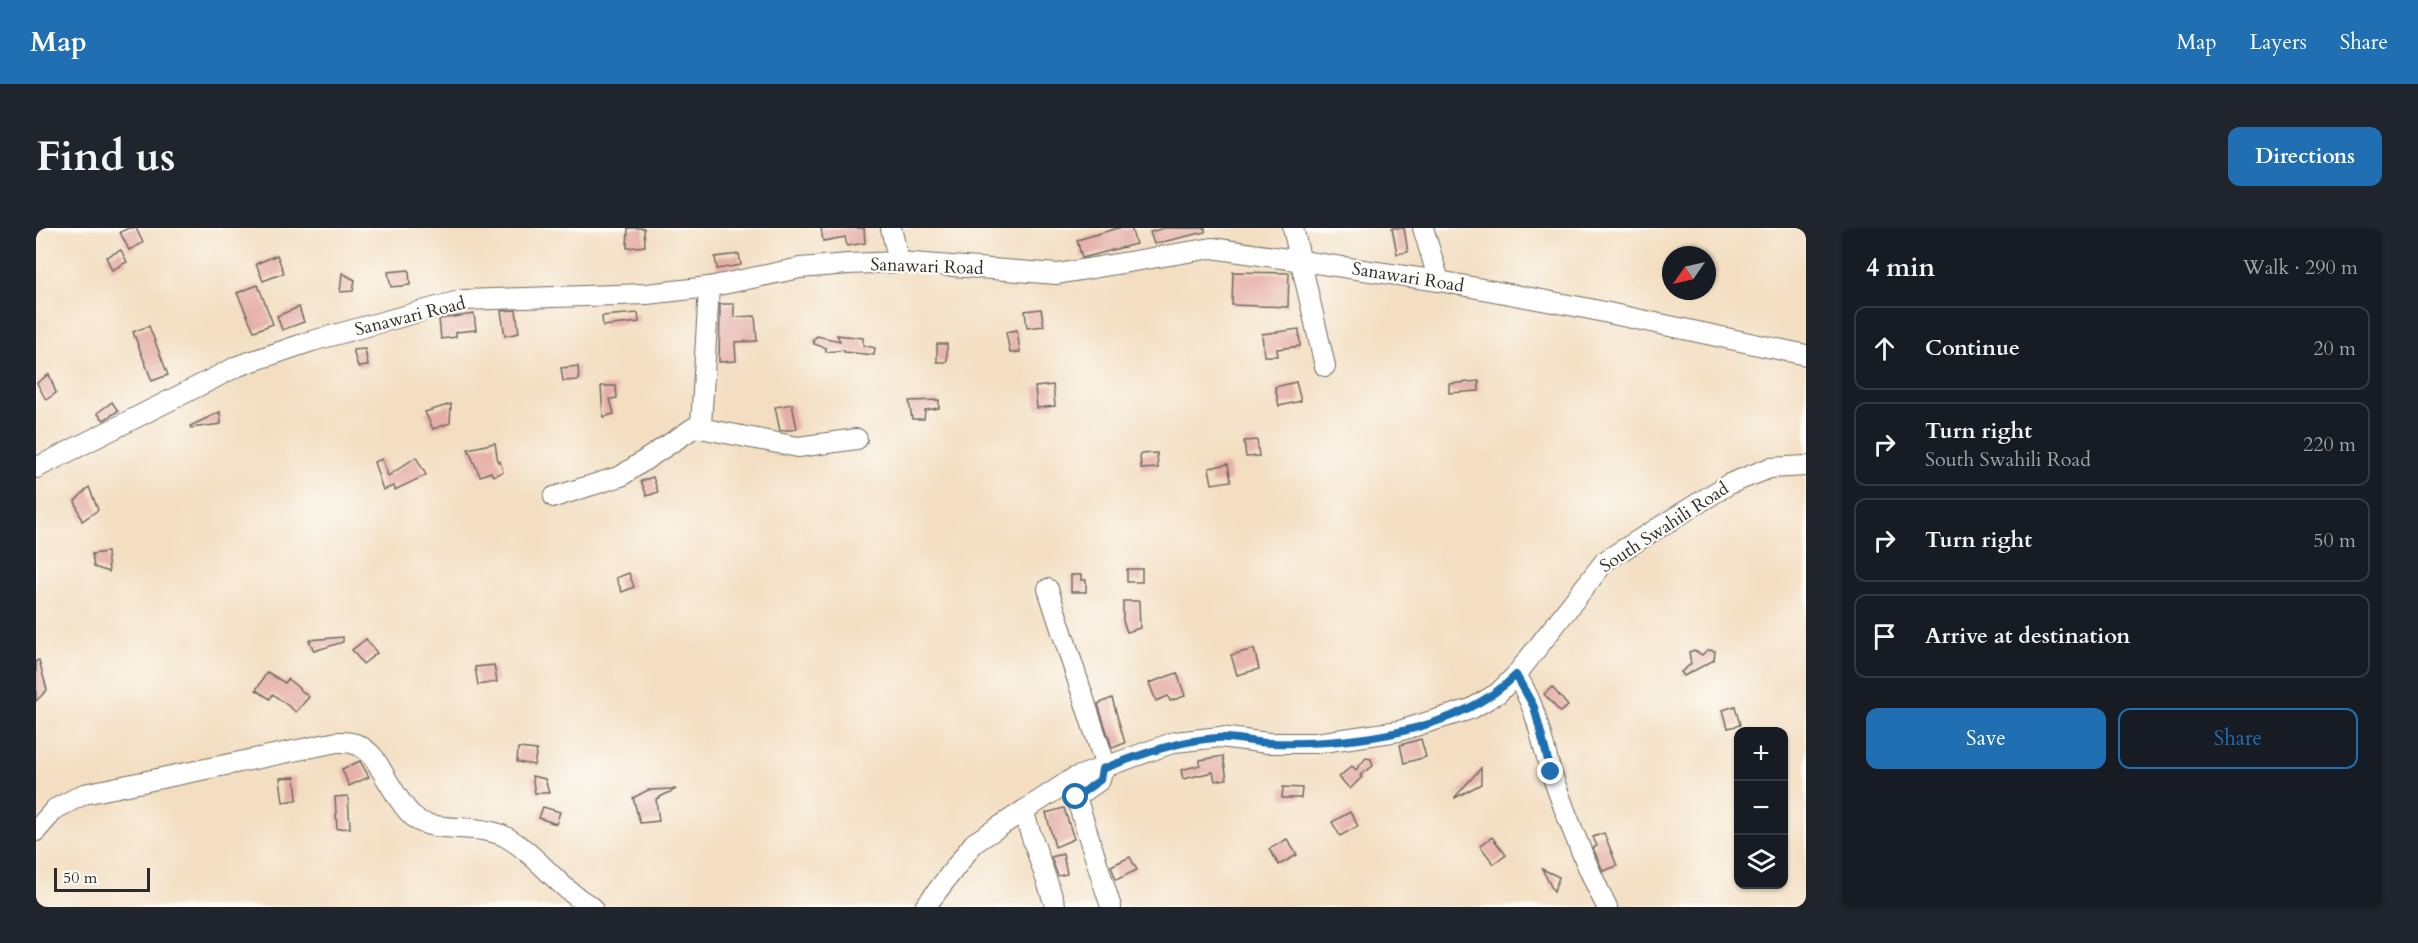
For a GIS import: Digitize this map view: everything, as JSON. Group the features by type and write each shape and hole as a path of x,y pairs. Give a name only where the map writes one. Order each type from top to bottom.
{"street":[{"path":"891,228 899,262"},
{"path":"1293,228 1325,366"},
{"path":"1423,228 1439,281"},
{"name":"Sanawari Road","path":"36,468 238,366 312,340 462,300 635,295 709,287 800,268 899,262 1057,274 1212,248 1439,281 1654,321 1806,355"},
{"path":"701,426 709,287"},
{"path":"554,497 621,476 684,432 701,426 798,447 856,439"},
{"name":"South Swahili Road","path":"925,907 974,843 1074,778 1175,742 1220,737 1268,743 1316,743 1399,731 1470,709 1498,693 1516,675 1605,561 1729,484 1770,468 1806,466"},
{"path":"1048,589 1104,768 1100,780 1076,797 1111,907"},
{"path":"1516,675 1534,707 1551,772 1587,868 1607,907"},
{"path":"36,831 55,809 84,795 337,742 352,742 360,745 374,758 415,819 427,824 500,834 514,843 574,896 592,907"},
{"path":"1023,811 1054,905"}],"building":[{"path":"136,228 143,243 129,250 120,232"},
{"path":"628,228 644,228 645,246 627,248"},
{"path":"821,228 864,228 865,243 847,246 845,237 823,241"},
{"path":"1118,228 1131,228 1136,244 1082,258 1077,240"},
{"path":"1164,228 1205,228 1205,232 1154,244 1150,232"},
{"path":"1392,228 1404,228 1408,252 1397,254"},
{"path":"121,250 127,262 112,270 106,257"},
{"path":"739,254 741,265 717,269 715,257"},
{"path":"277,255 284,273 263,281 256,264"},
{"path":"409,270 410,285 391,287 388,272"},
{"path":"1233,272 1289,273 1288,307 1232,305"},
{"path":"342,273 355,280 353,291 340,292"},
{"path":"258,285 273,324 254,331 237,293"},
{"path":"720,304 734,304 734,317 755,316 757,341 735,342 736,361 719,362"},
{"path":"299,307 304,322 282,330 277,316"},
{"path":"1041,309 1044,326 1027,328 1025,311"},
{"path":"516,310 519,333 505,336 501,311"},
{"path":"638,313 639,322 603,326 602,316"},
{"path":"474,314 476,330 456,332 456,337 441,339 439,319"},
{"path":"149,326 168,375 152,381 133,332"},
{"path":"1299,329 1300,346 1277,349 1278,356 1264,356 1262,334"},
{"path":"1017,330 1020,352 1010,353 1006,332"},
{"path":"837,335 863,338 863,345 875,348 874,355 844,352 844,350 826,352 826,348 814,344 813,340 817,336 840,341"},
{"path":"937,344 947,344 947,362 937,362"},
{"path":"365,349 368,366 358,367 353,350"},
{"path":"578,366 579,380 563,381 561,368"},
{"path":"49,374 56,393 46,400 37,383"},
{"path":"1479,381 1479,391 1449,393 1449,384"},
{"path":"1296,382 1301,401 1279,406 1275,387"},
{"path":"1053,385 1055,406 1037,408 1035,387"},
{"path":"601,386 616,386 617,398 610,399 614,414 603,417"},
{"path":"939,400 939,408 925,410 924,419 912,419 909,401"},
{"path":"112,402 118,411 104,420 97,413"},
{"path":"451,404 450,423 433,429 425,412"},
{"path":"792,404 797,429 780,431 775,407"},
{"path":"220,412 221,424 191,428 190,426"},
{"path":"1257,440 1259,456 1246,457 1244,441"},
{"path":"495,443 498,462 500,461 503,472 493,476 491,472 480,476 468,449"},
{"path":"1157,453 1158,468 1141,469 1140,454"},
{"path":"416,457 426,475 395,490 394,486 383,490 374,462 382,459 388,476"},
{"path":"1228,464 1231,481 1212,484 1209,468"},
{"path":"653,477 658,492 647,496 641,481"},
{"path":"89,487 98,510 82,521 75,501"},
{"path":"107,552 109,572 94,567 92,554"},
{"path":"1127,569 1142,569 1142,582 1127,582"},
{"path":"629,573 634,587 622,592 616,578"},
{"path":"1071,575 1081,575 1081,580 1086,580 1086,592 1071,592"},
{"path":"1123,601 1139,601 1140,628 1127,632 1123,621"},
{"path":"343,637 343,642 314,651 309,640"},
{"path":"366,639 377,653 363,664 352,650"},
{"path":"1254,649 1259,669 1237,675 1231,655"},
{"path":"1694,650 1702,655 1707,650 1715,651 1714,660 1684,676 1681,672 1691,664 1689,652"},
{"path":"39,660 47,690 36,701 36,661"},
{"path":"494,665 497,682 478,685 475,667"},
{"path":"267,672 285,683 288,679 309,697 296,712 273,694 270,699 256,690"},
{"path":"1177,673 1185,696 1170,701 1168,696 1156,701 1149,683"},
{"path":"1552,687 1568,706 1560,712 1544,694"},
{"path":"1112,698 1125,743 1112,748 1098,704"},
{"path":"1735,706 1740,725 1728,728 1723,710"},
{"path":"1421,739 1426,757 1404,763 1400,745"},
{"path":"518,748 537,750 534,765 517,762"},
{"path":"1223,756 1227,779 1215,781 1213,772 1183,779 1181,770 1200,765 1200,760"},
{"path":"1366,758 1371,759 1373,766 1360,775 1362,777 1350,789 1339,777 1352,766 1356,770"},
{"path":"360,761 369,777 349,786 342,769"},
{"path":"1481,768 1481,784 1455,798 1455,797"},
{"path":"532,776 545,779 549,793 535,793"},
{"path":"295,777 297,800 283,802 280,778"},
{"path":"1283,787 1302,788 1301,798 1282,798"},
{"path":"676,789 656,799 659,821 640,823 633,798 648,790"},
{"path":"348,796 350,828 337,829 335,797"},
{"path":"543,807 560,812 556,824 539,818"},
{"path":"1064,808 1074,839 1055,847 1046,813"},
{"path":"1350,812 1358,826 1340,836 1332,822"},
{"path":"1604,833 1617,866 1603,871 1593,848 1597,846 1593,837"},
{"path":"1492,837 1506,855 1494,864 1480,846"},
{"path":"1287,839 1297,855 1279,865 1269,849"},
{"path":"1063,854 1067,874 1058,876 1051,857"},
{"path":"1130,857 1137,870 1116,880 1111,866"},
{"path":"1542,869 1559,877 1554,892"}],"route":[{"path":"1076,797 1078,793 1100,780 1102,769 1175,742 1220,737 1268,743 1316,743 1399,731 1470,709 1498,693 1516,675 1534,707 1551,772"}]}
